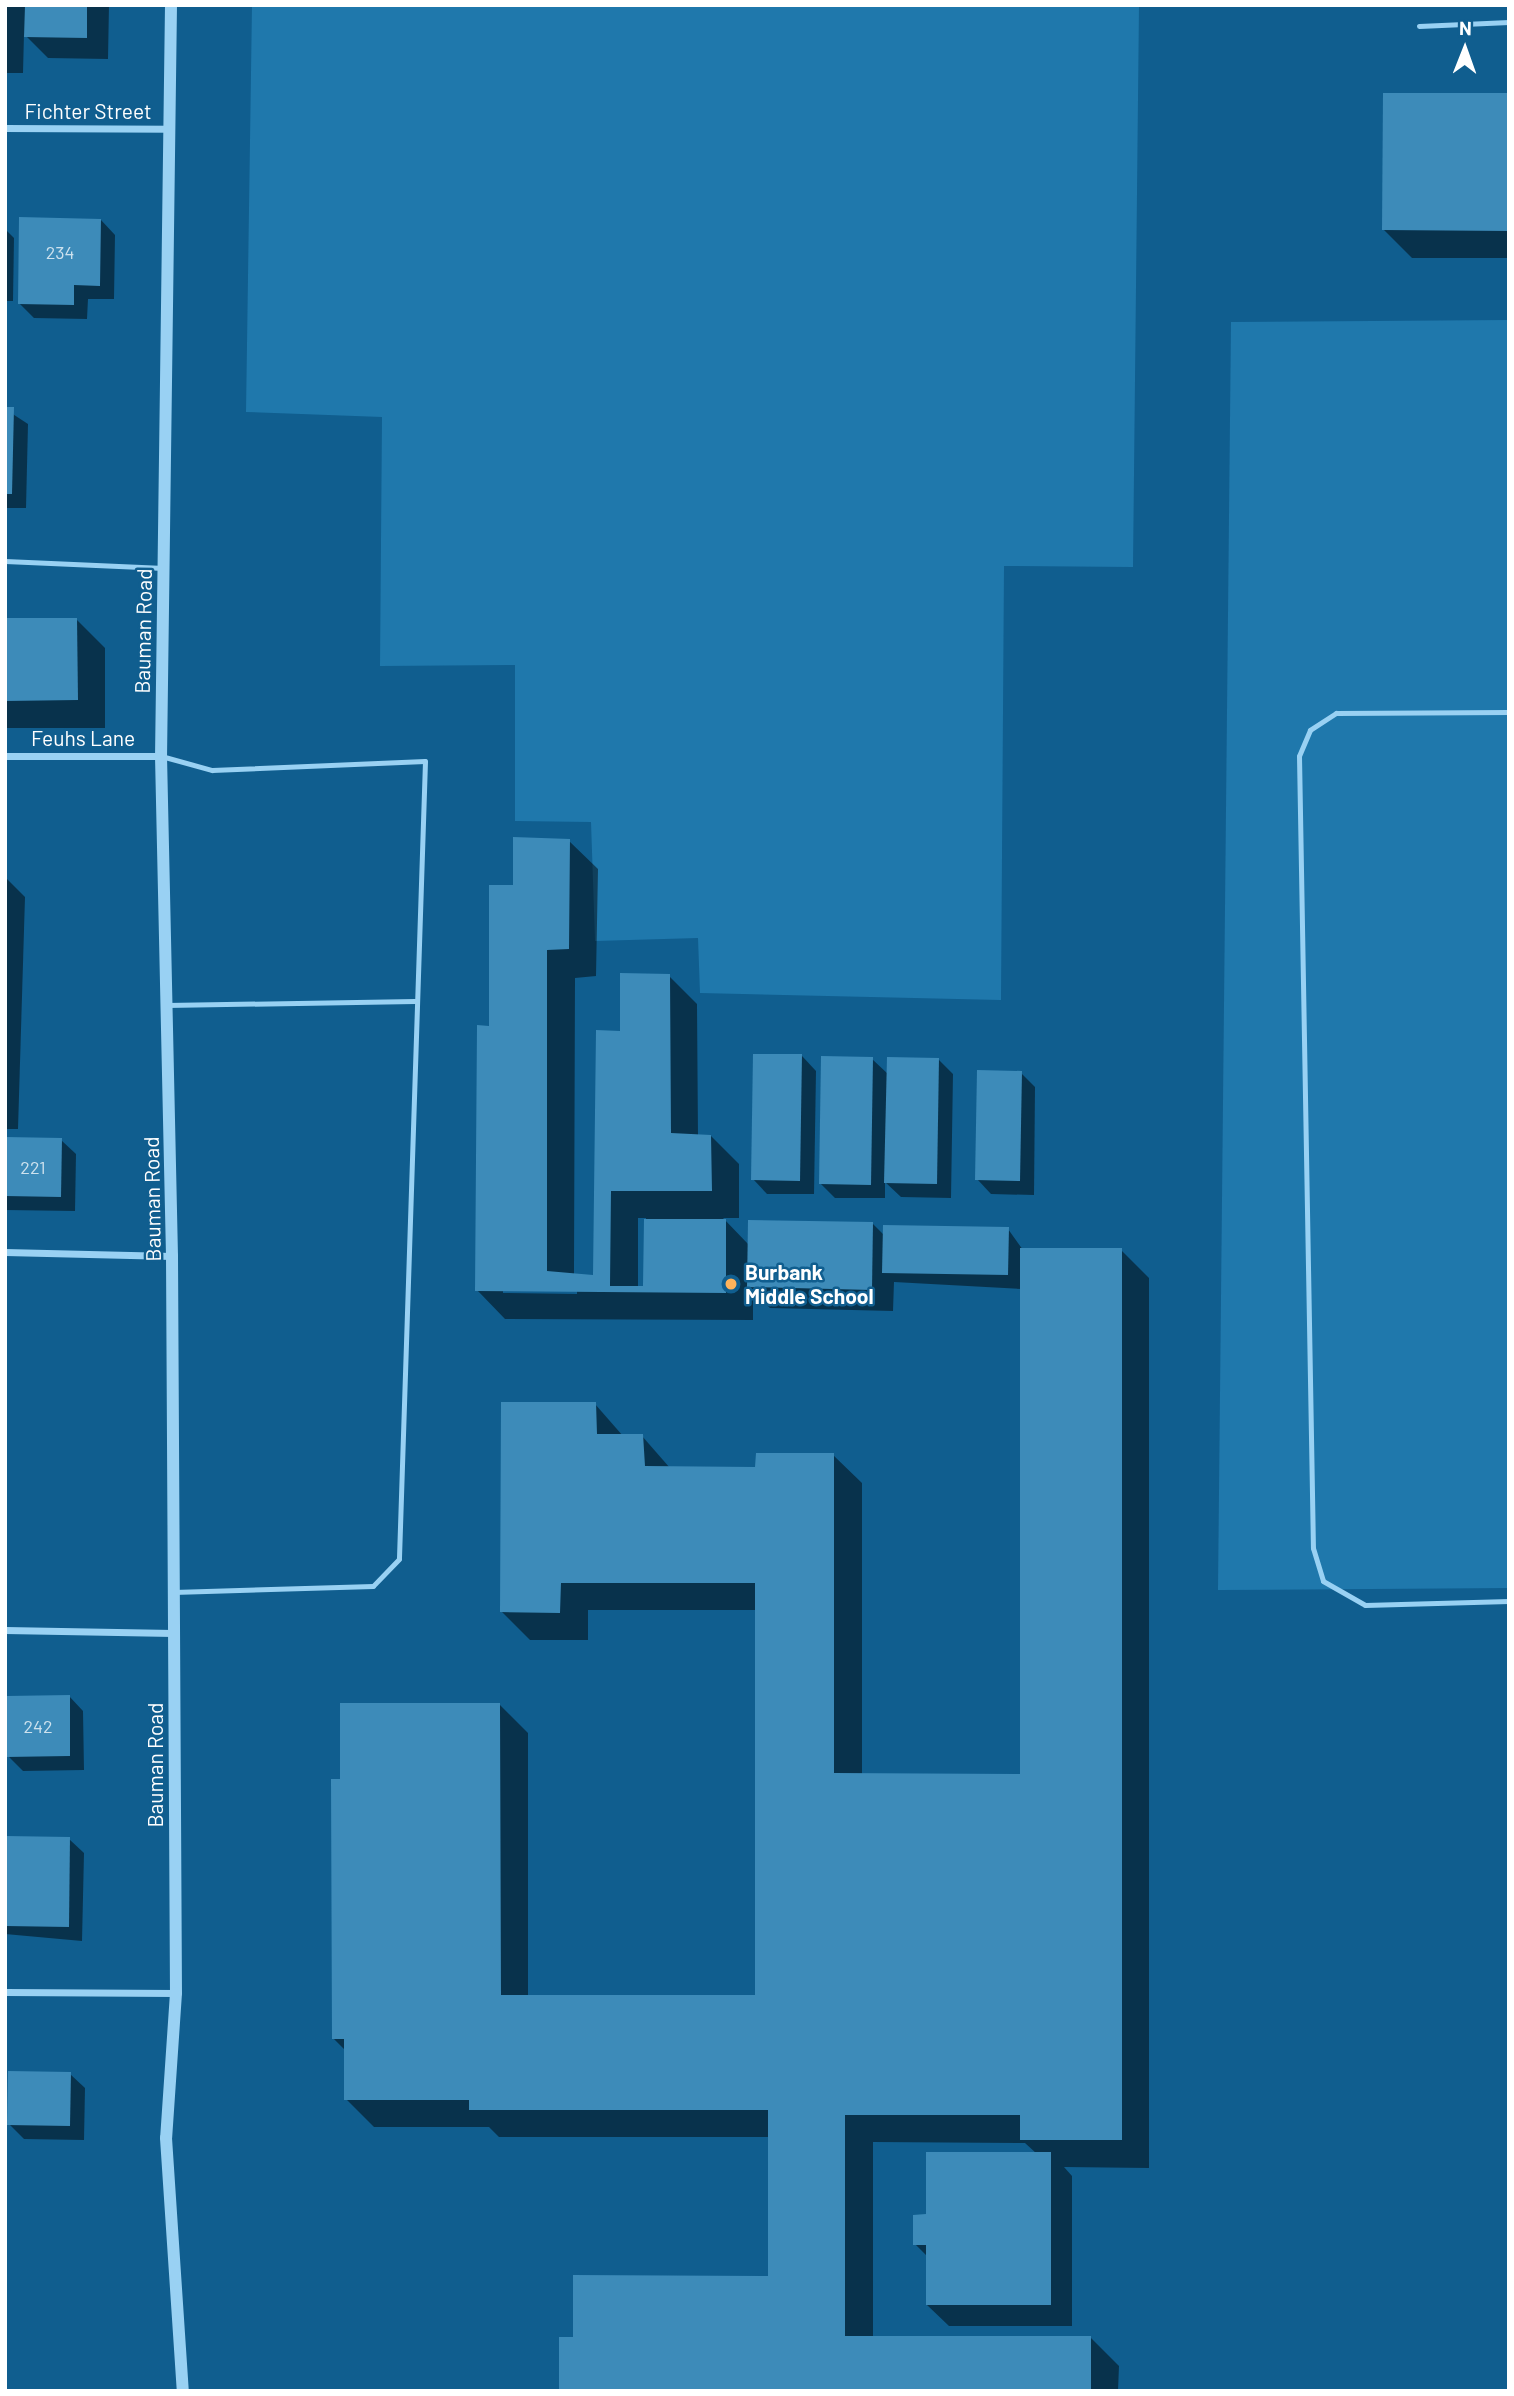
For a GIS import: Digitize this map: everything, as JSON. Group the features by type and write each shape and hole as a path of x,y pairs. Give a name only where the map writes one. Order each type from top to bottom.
{"street":[{"name":"Bauman Road","path":"171,5 161,756 173,1256 176,1993 166,2138 183,2391"},
{"name":"Fichter Street","path":"5,128 170,129"},
{"name":"Feuhs Lane","path":"5,756 161,756"},
{"path":"5,1252 173,1256"},
{"path":"5,1630 173,1633"},
{"path":"5,1992 176,1993"}],"lane":[{"path":"1419,26 1509,22"},
{"path":"5,561 164,568"},
{"path":"1509,712 1336,713 1310,730 1299,756 1313,1548 1322,1581 1341,1597 1365,1605 1509,1601"},
{"path":"161,756 212,771 425,761 415,1001 399,1559 373,1586 173,1592"},
{"path":"166,1005 415,1001"}],"shaded area":[{"path":"252,5 1139,5 1133,567 1004,566 1001,1000 700,993 698,938 595,941 591,822 515,821 515,665 380,666 382,417 246,412"},
{"path":"1509,320 1509,1588 1218,1590 1231,322"}],"building":[{"path":"25,5 87,5 87,38 24,37"},
{"path":"1383,93 1509,93 1509,231 1382,230"},
{"path":"19,217 101,219 100,286 74,285 74,305 18,304"},
{"path":"5,407 14,407 12,494 5,494"},
{"path":"5,618 77,618 78,700 5,701"},
{"path":"513,837 570,839 569,949 547,950 547,1271 593,1275 596,1030 620,1031 620,973 670,974 671,1133 711,1135 712,1191 611,1191 610,1286 643,1286 644,1219 726,1219 726,1293 475,1291 477,1025 489,1026 489,885 513,885"},
{"path":"753,1054 802,1054 800,1181 751,1180"},
{"path":"821,1056 873,1057 871,1185 819,1184"},
{"path":"887,1057 939,1058 937,1184 884,1183"},
{"path":"977,1070 1022,1071 1020,1181 975,1180"},
{"path":"5,1137 62,1138 61,1197 5,1196"},
{"path":"748,1220 873,1222 872,1290 747,1287"},
{"path":"883,1225 1009,1227 1008,1275 882,1273"},
{"path":"1020,1248 1122,1248 1122,2140 1020,2140 1020,2115 845,2115 845,2336 1091,2336 1091,2391 559,2391 559,2337 573,2337 573,2275 768,2276 768,2110 469,2110 469,2100 344,2100 344,2039 332,2039 331,1779 340,1779 340,1703 500,1703 501,1995 755,1995 755,1583 561,1583 560,1613 500,1612 501,1402 596,1402 597,1434 643,1434 645,1466 755,1467 756,1453 834,1453 834,1773 1020,1774"},
{"path":"70,1695 70,1756 6,1757 6,1696"},
{"path":"5,1836 70,1837 69,1927 5,1926"},
{"path":"8,2071 71,2072 70,2126 7,2125"},
{"path":"926,2152 1051,2152 1051,2305 926,2305 926,2245 913,2245 913,2215 926,2214"}],"place":[{"name":"Burbank Middle School","path":"731,1284"}]}
